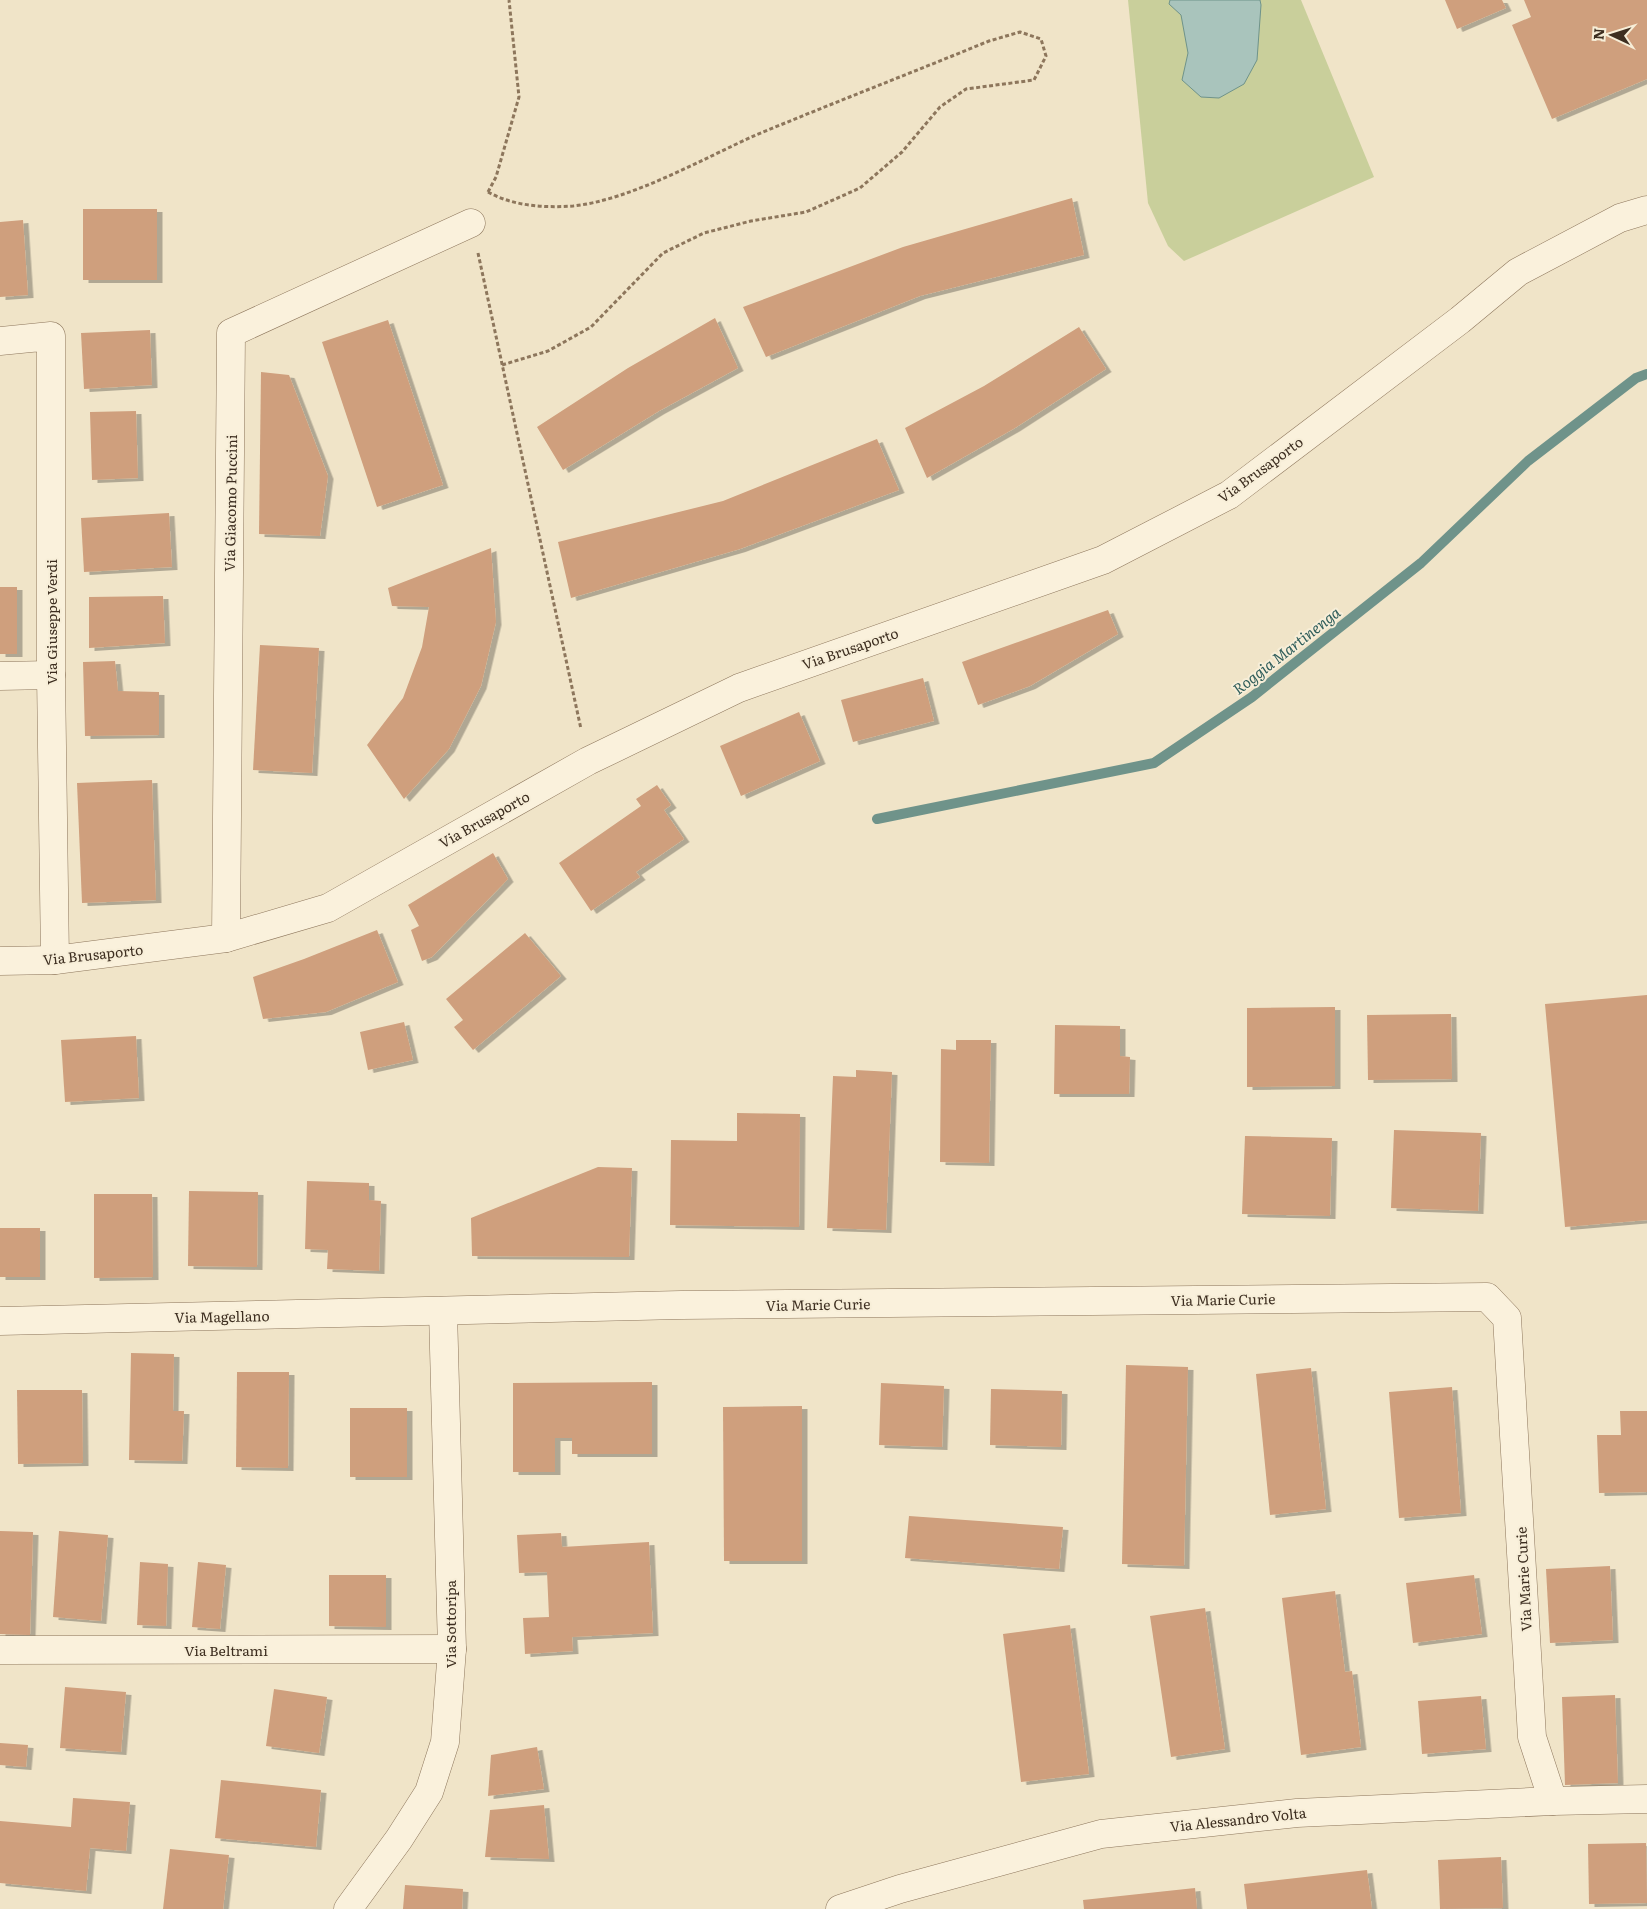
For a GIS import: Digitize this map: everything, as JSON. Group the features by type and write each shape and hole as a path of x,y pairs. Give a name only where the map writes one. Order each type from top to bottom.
{"street":[{"name":"Via Brusaporto","path":"0,961 55,960 226,938 328,908 588,761 739,688 1103,560 1237,489 1460,320 1518,272 1620,218 1647,210"},
{"name":"Via Giacomo Puccini","path":"226,938 231,333 471,222"},
{"name":"Via Giuseppe Verdi","path":"0,341 51,336 51,675 55,960"},
{"path":"0,676 51,675"},
{"name":"Via Marie Curie","path":"444,1311 681,1305 1487,1297 1507,1318 1532,1737 1553,1800"},
{"name":"Via Magellano","path":"0,1320 444,1311"},
{"name":"Via Sottoripa","path":"348,1909 429,1792 445,1742 452,1649 444,1311"},
{"name":"Via Beltrami","path":"0,1650 452,1649"},
{"name":"Via Alessandro Volta","path":"840,1909 901,1899 1101,1834 1297,1812 1553,1800 1647,1799"},
{"path":"364,1909 370,1878"}],"path":[{"path":"509,0 519,97 496,177 471,222 588,761"},
{"path":"488,192 502,200 538,206 574,206 618,196 756,136 989,42 1020,32 1041,39 1046,56 1034,80 966,89 940,107 902,152 860,188 806,212 751,221 704,233 663,253 591,327 548,351 502,365"}],"green space":[{"path":"1128,0 1301,0 1374,177 1184,261 1168,246 1148,203"}],"water":[{"path":"1170,0 1260,0 1257,60 1244,84 1219,98 1201,97 1182,80 1188,53 1181,15 1169,4"}],"building":[{"path":"1445,0 1502,0 1506,8 1457,29"},
{"path":"1524,0 1647,0 1647,79 1552,119 1512,25 1531,17"},
{"path":"1072,198 1084,255 920,296 766,357 743,307 903,247"},
{"path":"83,209 157,209 157,280 83,280"},
{"path":"23,220 28,295 0,297 0,222"},
{"path":"715,318 738,368 659,411 563,470 537,427 628,368"},
{"path":"388,320 443,485 377,507 322,342"},
{"path":"1079,327 1106,369 1015,428 927,478 905,428 984,386"},
{"path":"150,330 152,385 84,389 81,333"},
{"path":"261,372 289,375 328,476 320,536 259,534"},
{"path":"136,411 138,478 92,480 90,412"},
{"path":"877,439 899,490 740,549 571,598 558,542 723,501"},
{"path":"169,513 172,567 84,572 81,518"},
{"path":"491,548 496,622 481,686 449,749 404,799 367,745 403,698 422,647 429,607 392,606 388,588"},
{"path":"0,587 17,587 17,654 0,654"},
{"path":"163,596 165,643 89,648 89,597"},
{"path":"1108,610 1118,634 1030,686 978,705 962,662"},
{"path":"260,645 319,648 312,773 253,770"},
{"path":"115,661 118,691 159,692 159,735 85,736 83,662"},
{"path":"923,678 934,721 853,742 841,700"},
{"path":"799,712 820,761 741,796 720,746"},
{"path":"152,780 156,900 82,903 77,783"},
{"path":"657,785 671,805 664,810 684,839 636,872 640,877 591,911 559,863 641,806 636,799"},
{"path":"493,853 508,879 432,957 422,961 411,930 419,926 408,905"},
{"path":"377,930 398,982 326,1012 263,1019 253,977"},
{"path":"525,933 561,976 473,1050 454,1027 463,1020 446,999"},
{"path":"1647,995 1647,1220 1565,1227 1545,1004"},
{"path":"1335,1007 1335,1086 1247,1087 1247,1008"},
{"path":"1451,1014 1452,1079 1368,1080 1367,1015"},
{"path":"404,1022 413,1060 368,1070 360,1032"},
{"path":"1055,1025 1120,1026 1120,1056 1130,1057 1129,1094 1054,1094"},
{"path":"136,1036 139,1098 65,1102 61,1040"},
{"path":"956,1040 991,1040 989,1163 940,1162 941,1049 956,1050"},
{"path":"856,1070 892,1072 886,1230 827,1228 833,1076 856,1077"},
{"path":"737,1113 800,1114 799,1227 670,1225 671,1140 737,1141"},
{"path":"1394,1130 1481,1133 1478,1211 1391,1208"},
{"path":"1245,1136 1332,1138 1330,1216 1242,1214"},
{"path":"598,1167 632,1168 629,1257 472,1256 471,1218"},
{"path":"307,1181 369,1183 369,1200 381,1201 379,1271 327,1269 328,1250 305,1249"},
{"path":"189,1191 258,1192 257,1267 188,1266"},
{"path":"94,1194 152,1194 153,1277 94,1278"},
{"path":"0,1228 40,1228 40,1277 0,1277"},
{"path":"131,1353 174,1354 173,1411 184,1411 182,1461 129,1460"},
{"path":"1126,1365 1188,1367 1184,1566 1122,1564"},
{"path":"1311,1368 1326,1509 1270,1515 1256,1374"},
{"path":"237,1372 289,1372 288,1468 236,1467"},
{"path":"652,1382 652,1454 572,1454 572,1438 555,1438 555,1472 513,1472 513,1383"},
{"path":"881,1383 944,1386 942,1447 879,1445"},
{"path":"1452,1387 1461,1513 1399,1518 1389,1392"},
{"path":"991,1389 1062,1391 1061,1447 990,1445"},
{"path":"17,1390 82,1390 83,1463 18,1464"},
{"path":"802,1406 802,1561 724,1561 723,1407"},
{"path":"350,1408 407,1408 407,1477 350,1477"},
{"path":"1620,1411 1647,1411 1647,1492 1599,1493 1597,1435 1621,1435"},
{"path":"909,1516 1063,1527 1059,1569 905,1558"},
{"path":"0,1531 33,1532 30,1635 0,1634"},
{"path":"59,1531 108,1535 101,1621 53,1617"},
{"path":"561,1533 562,1547 649,1542 653,1633 572,1637 573,1651 525,1654 523,1618 549,1617 547,1572 519,1573 517,1535"},
{"path":"140,1562 168,1564 166,1626 137,1625"},
{"path":"198,1562 226,1565 220,1629 192,1627"},
{"path":"1610,1566 1613,1640 1550,1643 1546,1569"},
{"path":"329,1575 386,1575 386,1627 329,1626"},
{"path":"1474,1575 1482,1634 1413,1643 1406,1583"},
{"path":"1335,1591 1345,1672 1352,1671 1361,1747 1301,1755 1282,1598"},
{"path":"1205,1608 1225,1749 1171,1757 1150,1616"},
{"path":"1070,1625 1089,1774 1021,1782 1003,1634"},
{"path":"65,1687 126,1692 121,1752 60,1748"},
{"path":"274,1689 327,1697 319,1753 266,1746"},
{"path":"1615,1695 1618,1783 1565,1785 1562,1697"},
{"path":"1481,1696 1486,1749 1422,1754 1418,1701"},
{"path":"0,1743 28,1745 26,1767 0,1765"},
{"path":"537,1747 544,1789 488,1796 491,1755"},
{"path":"221,1780 321,1790 316,1847 215,1838"},
{"path":"73,1798 130,1802 126,1851 90,1848 86,1891 0,1883 0,1821 71,1827"},
{"path":"544,1805 549,1859 485,1857 490,1810"},
{"path":"1646,1843 1647,1903 1589,1904 1588,1844"},
{"path":"170,1849 229,1855 223,1909 163,1909"},
{"path":"1501,1857 1503,1908 1440,1909 1438,1860"},
{"path":"1367,1870 1372,1909 1247,1909 1244,1884"},
{"path":"405,1885 463,1889 462,1909 403,1909"},
{"path":"1195,1888 1197,1909 1084,1909 1083,1900"}],"waterway":[{"name":"Roggia Martinenga","path":"877,819 1154,763 1252,697 1421,563 1528,461 1636,378 1647,374"}]}
